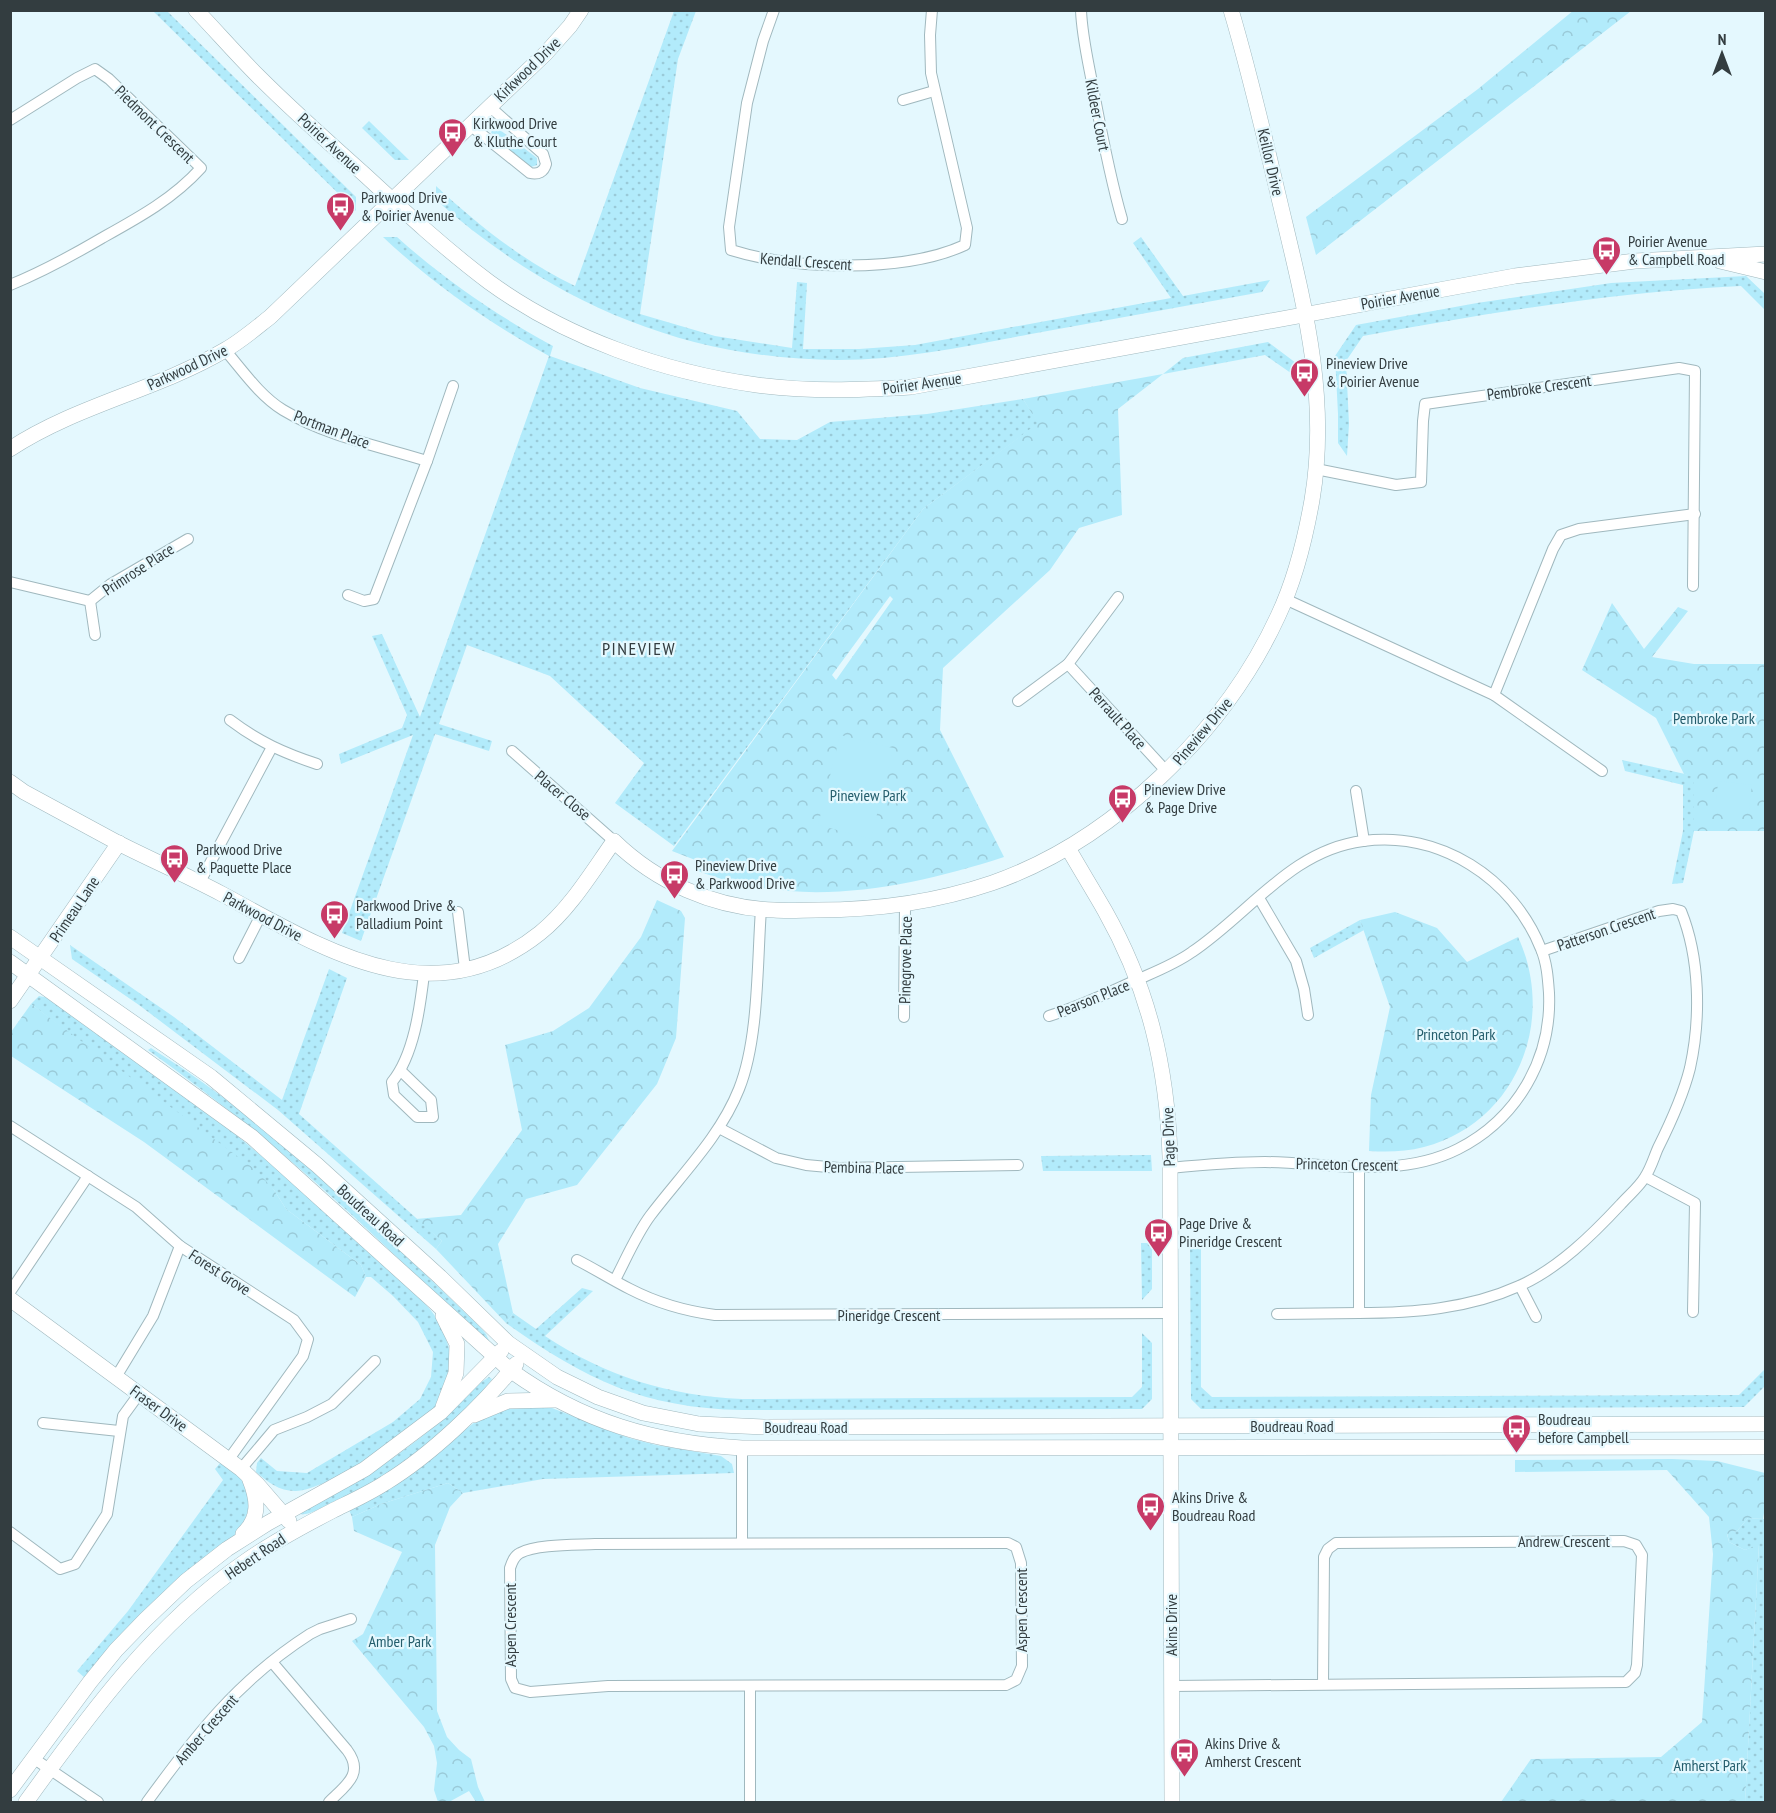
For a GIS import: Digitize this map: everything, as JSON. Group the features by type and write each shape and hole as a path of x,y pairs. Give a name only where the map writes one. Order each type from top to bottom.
{"main road":[{"name":"Poirier Avenue","path":"196,10 265,83 410,218 489,282 574,331 604,344 664,365 725,380 757,385 831,390 911,387 1515,276 1635,261 1766,254"},
{"name":"Kirkwood Drive","path":"392,200 546,53 570,26 580,10"},
{"name":"Keillor Drive","path":"1231,10 1251,77 1306,314"},
{"name":"Parkwood Drive","path":"10,449 55,423 149,385 225,350 270,317 392,200"},
{"path":"1696,256 1766,272"},
{"name":"Pineview Drive","path":"614,841 650,872 685,890 761,909 852,910 941,897 993,882 1035,865 1068,848 1119,812 1167,772 1227,702 1269,634 1285,599 1300,554 1316,469 1318,411 1315,364 1306,314"},
{"name":"Parkwood Drive","path":"10,782 24,792 119,843 200,882 324,948 382,967 424,974 444,974 498,958 541,932 578,891 614,841"},
{"name":"Primeau Lane","path":"10,1001 119,843"},
{"name":"Page Drive","path":"1068,848 1106,912 1138,980 1161,1058 1168,1109 1170,1168 1170,1447"},
{"name":"Boudreau Road","path":"10,937 211,1077 317,1165 523,1354 557,1377 598,1397 644,1413 699,1424 764,1427 1764,1423"},
{"name":"Boudreau Road","path":"10,962 252,1137 510,1371 555,1400 591,1417 638,1433 684,1443 742,1448 1766,1447"},
{"name":"Fraser Drive","path":"10,1299 244,1472 284,1513 295,1530"},
{"path":"440,1308 457,1344 456,1373 441,1412"},
{"name":"Hebert Road","path":"10,1790 116,1650 186,1581 226,1549 284,1513 365,1469 441,1412 508,1342"},
{"name":"Hebert Road","path":"26,1803 96,1707 154,1639 213,1586 246,1561 295,1530 386,1483 408,1467 466,1419 523,1354"},
{"path":"466,1419 508,1401 555,1400"},
{"name":"Akins Drive","path":"1170,1447 1172,1803"},
{"path":"1718,1447 1766,1457"},
{"path":"226,1549 248,1529 256,1514 257,1501 244,1472"}],"street":[{"name":"Kendall Crescent","path":"774,10 754,70 747,103 729,227 731,250 777,261 830,265 856,265 926,257 949,253 966,245 967,228 934,91 930,54 932,10"},
{"name":"Kildeer Court","path":"1081,10 1082,29 1113,190 1122,219"},
{"name":"Piedmont Crescent","path":"10,120 77,78 96,69 110,79 201,168 185,186 148,213 78,252 10,285"},
{"path":"903,100 934,91"},
{"path":"470,125 530,173 537,174 543,170 546,164 543,154 489,106"},
{"name":"Portman Place","path":"225,350 261,392 282,410 316,426 427,461"},
{"name":"Pembroke Crescent","path":"1316,469 1396,485 1421,482 1425,404 1679,368 1695,371 1693,586"},
{"path":"348,595 364,601 374,599 453,386"},
{"path":"1494,694 1553,549 1561,535 1579,529 1695,514"},
{"name":"Primrose Place","path":"90,601 111,584 188,538"},
{"name":"Primrose Place","path":"10,582 90,601"},
{"path":"1018,701 1068,664 1118,597"},
{"path":"1285,599 1494,694 1602,771"},
{"name":"Primrose Place","path":"90,601 95,635"},
{"name":"Perrault Place","path":"1068,664 1167,772"},
{"path":"230,720 258,740 317,764"},
{"path":"200,882 272,747"},
{"name":"Placer Close","path":"512,751 614,841"},
{"path":"1356,791 1364,841"},
{"name":"Princeton Crescent","path":"1138,980 1191,953 1285,874 1312,857 1337,847 1364,841 1397,840 1424,844 1450,853 1484,873 1503,890 1529,926 1542,951 1548,983 1546,1032 1543,1048 1534,1071 1512,1107 1480,1136 1458,1150 1408,1166 1260,1162 1170,1168"},
{"path":"1259,898 1296,961 1308,1015"},
{"name":"Pinegrove Place","path":"904,1017 905,904"},
{"path":"615,1280 648,1219 719,1128 738,1091 747,1065 752,1033 761,909"},
{"name":"Patterson Crescent","path":"1277,1314 1420,1312 1459,1305 1520,1286 1544,1272 1589,1238 1646,1177 1675,1115 1690,1068 1695,1041 1696,983 1687,926 1681,911 1673,909 1659,911 1542,951"},
{"path":"458,912 465,969"},
{"path":"239,958 261,915"},
{"path":"401,1071 431,1100 433,1117 417,1118 394,1095 392,1082 401,1071 408,1052 422,994 424,974"},
{"name":"Pearson Place","path":"1049,1016 1077,1007 1138,980"},
{"name":"Forest Grove","path":"10,1126 136,1207 180,1246 294,1320 308,1339 303,1356 229,1460"},
{"name":"Pembina Place","path":"719,1128 776,1158 806,1165 839,1168 1018,1165"},
{"path":"1359,1166 1359,1313"},
{"path":"10,1292 88,1176"},
{"path":"1646,1177 1695,1203 1693,1312"},
{"path":"116,1377 153,1316 180,1246"},
{"name":"Pineridge Crescent","path":"577,1260 631,1289 666,1304 691,1312 715,1315 1170,1313"},
{"path":"1520,1286 1536,1317"},
{"path":"244,1472 274,1430 332,1404 375,1361"},
{"path":"10,1532 60,1569 75,1564 107,1514 123,1416 139,1394"},
{"path":"43,1423 119,1431"},
{"path":"742,1448 742,1543"},
{"name":"Andrew Crescent","path":"1171,1686 1626,1682 1635,1673 1637,1665 1643,1563 1641,1551 1632,1543 1624,1541 1336,1543 1328,1549 1324,1557 1323,1684"},
{"name":"Aspen Crescent","path":"1008,1543 1016,1547 1021,1563 1022,1666 1019,1676 1012,1683 750,1686 587,1687 530,1692 515,1688 510,1675 510,1568 514,1558 520,1552 532,1549 573,1545 1008,1543"},
{"name":"Amber Crescent","path":"147,1803 215,1713 272,1662 320,1629 351,1619"},
{"path":"272,1662 353,1760 355,1767 352,1777 328,1803"},
{"path":"750,1686 750,1803"},
{"path":"33,1758 98,1803"}],"green space":[{"path":"1574,10 1631,11 1316,255 1306,217 1478,89"},
{"path":"153,11 167,11 356,197 356,211"},
{"path":"674,11 696,11 678,59 640,314 715,336 792,348 797,282 807,283 803,349 859,349 915,345 1171,298 1133,243 1141,237 1183,296 1270,280 1262,292 935,352 887,358 838,360 781,357 726,349 673,336 622,318 573,295 526,268 480,236 436,200 436,186 468,215 519,254 575,286"},
{"path":"369,121 409,160 395,160 362,128"},
{"path":"496,127 537,158 537,165 531,167 493,136 491,132"},
{"path":"383,237 397,237 472,296 553,346 550,356 640,388 737,411 760,439 797,440 830,422 927,414 1023,399 1039,423 923,509 674,846 615,803 644,763 550,676 467,645 439,724 492,741 489,751 435,734 361,941 342,933 413,735 341,764 339,754 402,728 407,715 372,636 382,634 420,717 549,356 462,302"},
{"path":"1746,276 1765,294 1765,310 1741,286 1693,289 1598,298 1363,336 1346,361 1349,424 1347,456 1338,443 1335,356 1356,325 1477,303 1611,283"},
{"path":"1268,342 1296,363 1298,378 1265,355 1163,374 1183,358"},
{"name":"Pineview Park","path":"1163,374 1118,409 1122,515 1079,528 1050,570 943,668 940,730 1004,857 928,878 851,891 774,890 736,883 698,871 703,863 672,851 923,509 1038,423 1023,399","holes":["890,596 893,599 836,680 832,675"]},
{"name":"Pembroke Park","path":"1612,603 1644,649 1678,607 1688,611 1652,657 1694,664 1765,664 1765,831 1694,831 1694,777 1684,774 1656,718 1582,670"},
{"path":"840,735 893,748 871,839 818,825"},
{"path":"1622,760 1694,776 1694,831 1683,883 1672,884 1683,831 1683,785 1625,771"},
{"path":"1718,781 1752,785 1749,810 1716,807"},
{"path":"657,900 681,911 685,918 676,1038 657,1084 577,1185 526,1199 498,1244 513,1313 506,1323 436,1249 442,1241 416,1219 461,1215 522,1130 505,1045 553,1031 589,1008 641,937"},
{"name":"Princeton Park","path":"1395,912 1437,928 1467,962 1518,937 1529,969 1533,1002 1530,1034 1520,1064 1504,1092 1483,1116 1456,1135 1424,1147 1410,1150 1369,1151 1371,1095 1390,1007 1360,920"},
{"path":"1360,920 1364,930 1314,958 1310,948"},
{"path":"70,945 174,1017 282,1100 329,969 347,978 299,1114 442,1241 436,1249 278,1110 139,1005 72,959"},
{"path":"39,996 49,998 126,1051 220,1122 373,1253 428,1307 437,1319 445,1337 451,1364 443,1393 427,1416 392,1443 349,1471 309,1489 295,1491 279,1488 256,1472 257,1463 261,1458 277,1471 307,1473 393,1422 420,1399 431,1377 433,1352 418,1322 393,1296 371,1277 366,1277 361,1265 286,1209 274,1190 31,1004"},
{"path":"31,1004 256,1170 274,1190 286,1209 361,1265 366,1277 355,1297 144,1142 11,1056 11,1032"},
{"path":"151,1048 239,1110 322,1178 479,1326 490,1343 485,1342 311,1178 235,1115 148,1050"},
{"path":"1151,1155 1152,1171 1043,1171 1041,1156"},
{"path":"1201,1242 1201,1387 1212,1397 1739,1395 1765,1369 1765,1386 1744,1407 1201,1409 1191,1399 1190,1243"},
{"path":"1141,1243 1152,1243 1152,1289 1142,1300"},
{"path":"582,1288 593,1291 545,1336 614,1373 689,1394 742,1399 1132,1397 1142,1387 1142,1333 1152,1343 1152,1399 1142,1409 742,1410 674,1403 617,1387 589,1375 506,1323 513,1313 536,1329"},
{"path":"489,1377 492,1379 467,1408 436,1437 402,1463 361,1489 312,1512 299,1514 349,1486 417,1441"},
{"path":"533,1405 552,1408 629,1438 721,1456 732,1464 734,1473 543,1479 463,1493 448,1483 381,1504 352,1517 349,1510 393,1487 475,1422 505,1407"},
{"name":"Amherst Park","path":"1515,1460 1717,1461 1765,1473 1763,1519 1748,1518 1737,1531 1727,1534 1729,1542 1745,1550 1759,1544 1745,1802 1501,1802 1531,1759 1661,1757 1702,1722 1713,1554 1709,1517 1667,1470 1515,1472"},
{"path":"222,1461 239,1477 248,1494 247,1513 237,1535 85,1678 77,1671 128,1611 223,1480 215,1469"},
{"name":"Amber Park","path":"448,1483 463,1493 450,1507 435,1545 437,1711 447,1737 471,1759 478,1787 485,1802 476,1802 469,1791 449,1802 438,1802 434,1790 437,1763 434,1746 424,1727 352,1641 363,1634 402,1552 354,1531 352,1517 381,1504"},
{"path":"1748,1518 1765,1519 1765,1802 1745,1802 1759,1545 1745,1550 1729,1542 1727,1533 1737,1531"}],"place":[{"name":"Kirkwood Drive & Kluthe Court","path":"452,158"},
{"name":"Parkwood Drive & Poirier Avenue","path":"340,232"},
{"name":"Poirier Avenue & Campbell Road","path":"1607,276"},
{"name":"Pineview Drive & Poirier Avenue","path":"1305,398"},
{"name":"Pineview Drive & Page Drive","path":"1123,824"},
{"name":"Parkwood Drive & Paquette Place","path":"175,884"},
{"name":"Pineview Drive & Parkwood Drive","path":"674,900"},
{"name":"Parkwood Drive & Palladium Point","path":"335,940"},
{"name":"Page Drive & Pineridge Crescent","path":"1158,1258"},
{"name":"Boudreau before Campbell","path":"1517,1454"},
{"name":"Akins Drive & Boudreau Road","path":"1151,1532"},
{"name":"Akins Drive & Amherst Crescent","path":"1184,1778"}],"district":[{"name":"PINEVIEW","path":"639,648"}]}
